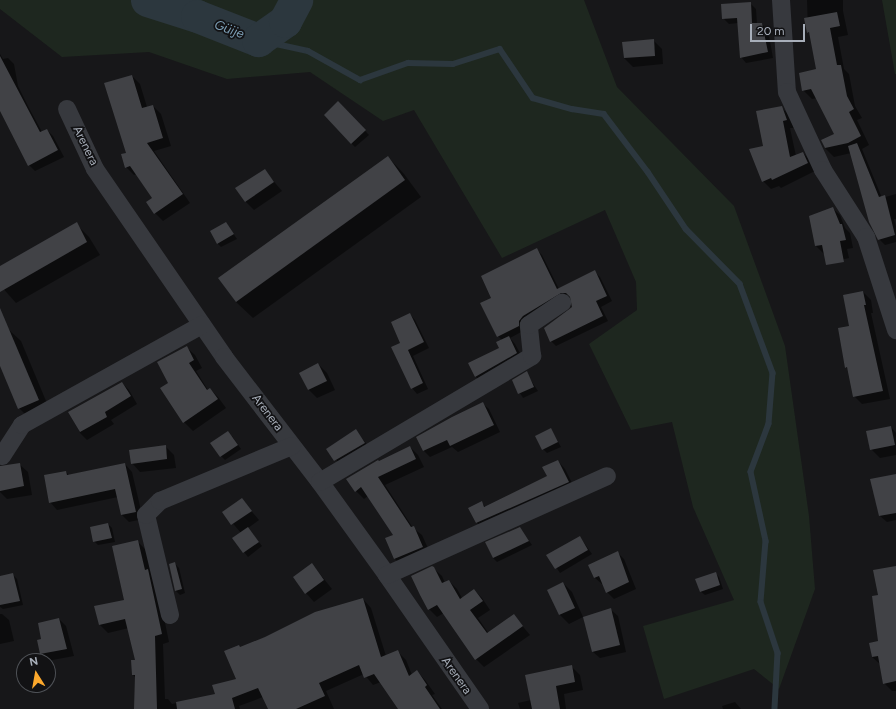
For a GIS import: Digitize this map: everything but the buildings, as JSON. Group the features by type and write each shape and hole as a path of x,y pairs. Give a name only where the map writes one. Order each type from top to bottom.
{"street":[{"path":"781,0 787,92 823,170 866,237 896,330"},
{"name":"Arenera","path":"67,109 95,169 224,357 320,482 387,574 480,709"},
{"path":"320,482 532,356 529,325 562,303"},
{"path":"2,456 22,425 202,325"},
{"path":"170,614 146,515 160,500 292,446"},
{"path":"387,574 607,476"}],"shaded area":[{"path":"0,0 584,0 617,87 734,206 785,346 809,516 815,589 779,689 754,669 664,699 643,626 734,600 693,507 672,422 631,430 589,344 637,310 636,282 605,210 502,258 414,110 383,121 310,72 227,79 149,52 62,57 0,9"},
{"path":"882,0 896,0 896,74 895,74"}],"waterway":[{"name":"Güije","path":"147,0 197,16 258,40 285,21 296,0"},
{"path":"258,40 308,51 360,80 408,63 453,64 500,49 533,98 572,109 604,114 648,172 686,229 740,284 773,373 769,424 751,472 766,541 761,602 778,653 775,709"}]}
